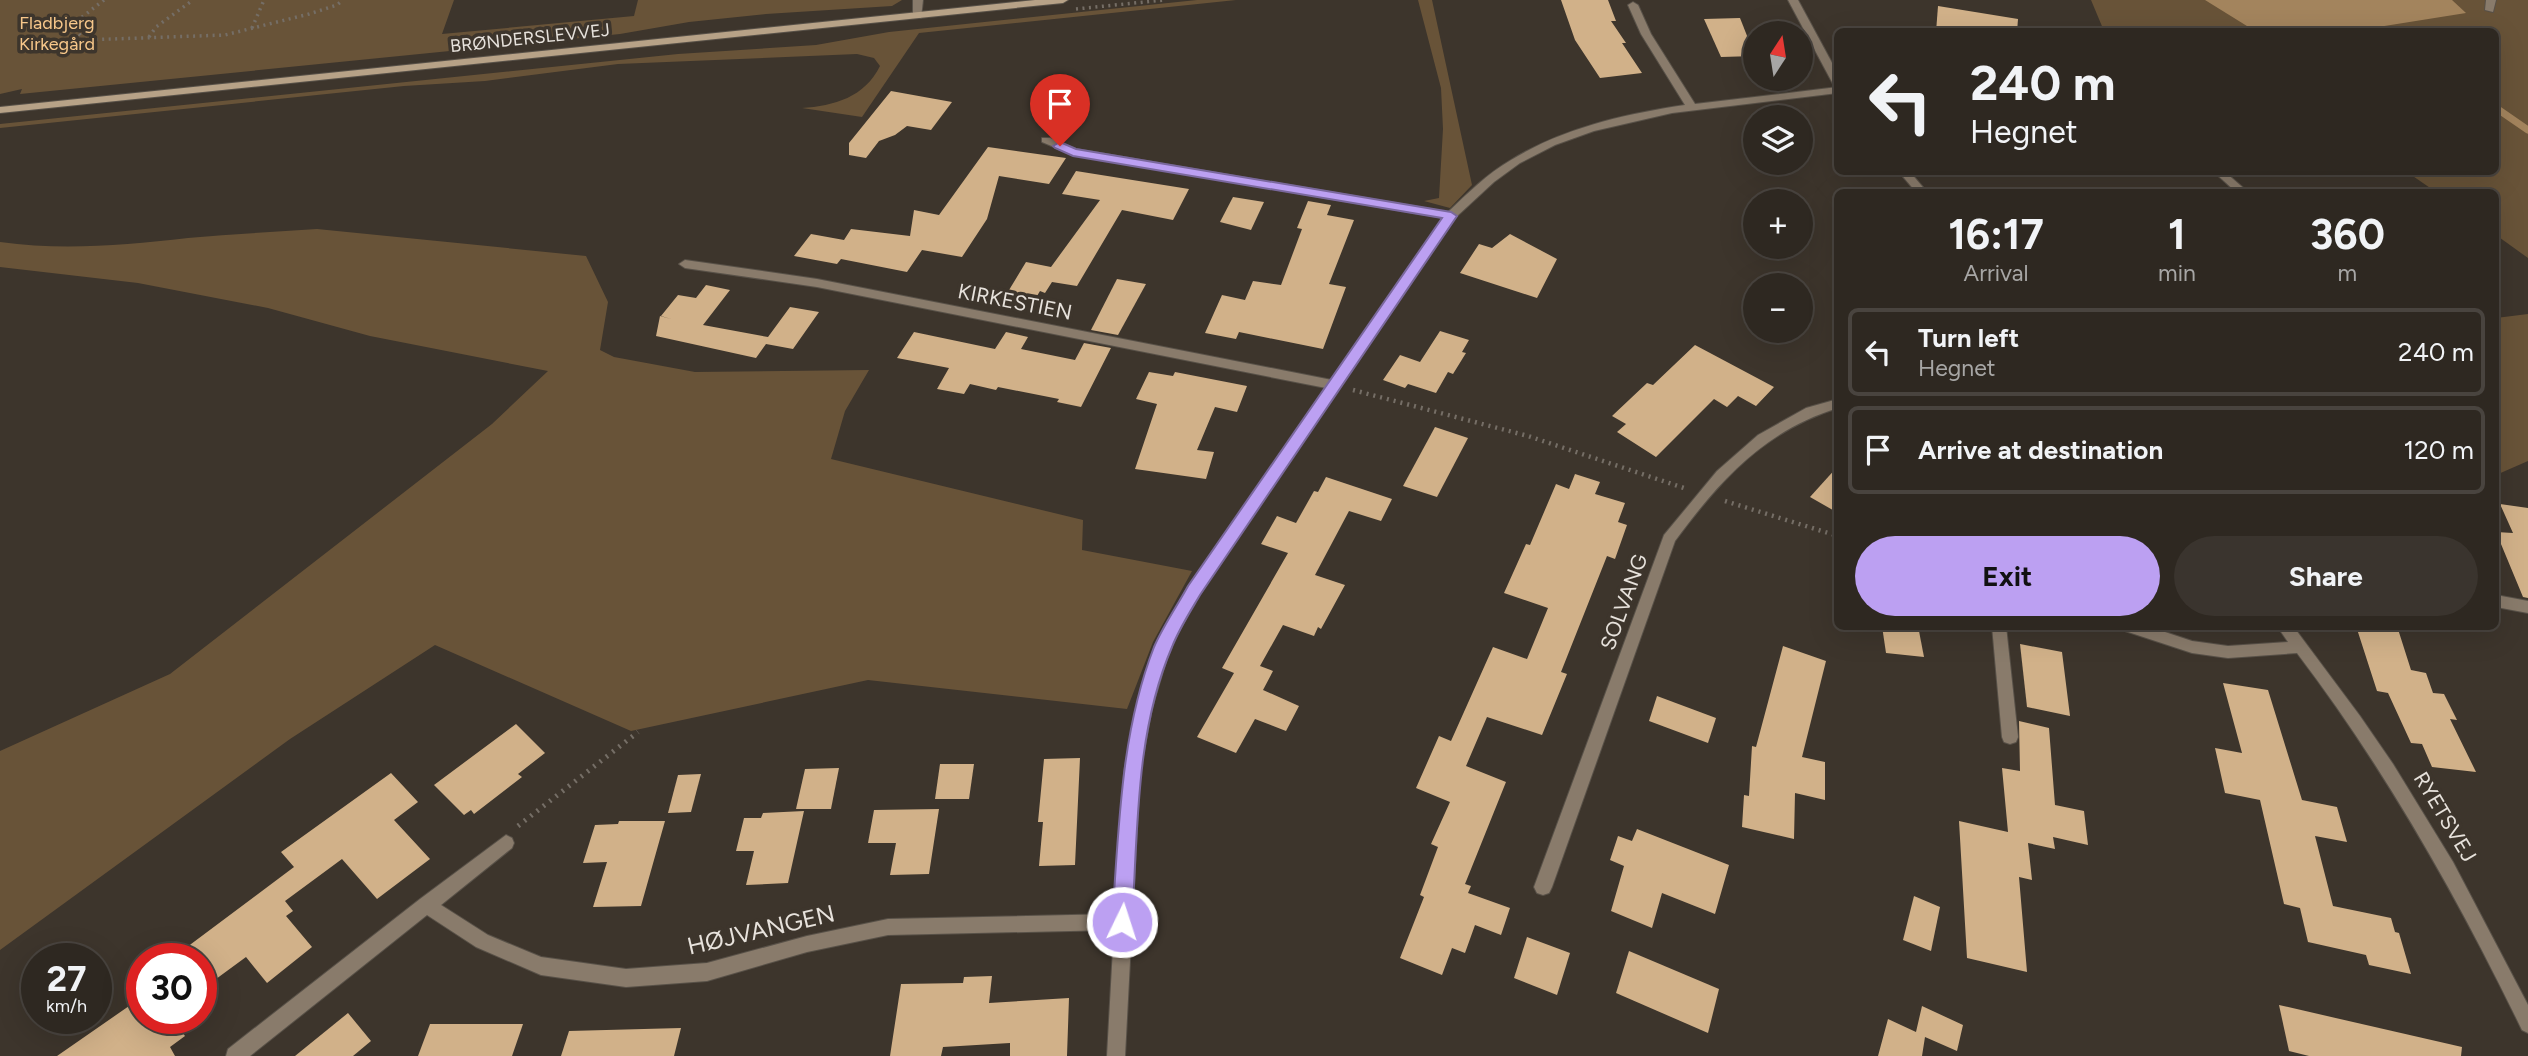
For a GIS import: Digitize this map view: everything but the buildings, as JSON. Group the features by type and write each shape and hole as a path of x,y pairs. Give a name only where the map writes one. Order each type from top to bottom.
{"main road":[{"name":"BRØNDERSLEVVEJ","path":"0,110 1063,0"}],"street":[{"path":"918,0 918,16"},
{"path":"1793,0 1834,77"},
{"path":"1633,5 1646,34 1693,109"},
{"path":"1116,1056 1132,772 1144,708 1163,647 1194,590 1451,216 1489,180 1548,144 1586,128 1631,117 1834,91"},
{"path":"1046,140 1073,152 1451,216"},
{"path":"1907,175 1919,189"},
{"path":"2222,175 2239,189"},
{"name":"KIRKESTIEN","path":"685,264 817,283 1335,385"},
{"name":"SOLVANG","path":"1543,887 1669,539 1702,494 1733,460 1774,429 1834,405"},
{"path":"2499,602 2528,607"},
{"path":"1999,630 2010,737"},
{"path":"2139,630 2192,647 2228,652 2301,647"},
{"name":"RYETSVEJ","path":"2287,630 2351,713 2398,782 2446,863 2528,1024"},
{"path":"235,1056 506,843"},
{"name":"HØJVANGEN","path":"426,905 482,941 541,965 626,978 707,972 807,944 888,927 1122,922"}],"path":[{"path":"104,0 72,24 84,40 225,35 309,14 337,5 343,0"},
{"path":"148,38 156,27 193,0"},
{"path":"251,29 264,0"},
{"path":"1335,385 1528,436 1834,535"},
{"path":"506,843 511,831 638,732"}],"green space":[{"name":"Fladbjerg Kirkegård","path":"0,0 454,0 442,34 634,16 638,0 902,0 892,6 766,14 689,22 620,34 20,94 22,89 0,94"},
{"path":"1197,0 1236,0 919,33 862,117 802,108 837,102 866,85 880,66 874,58 857,54 618,64 485,81 404,86 0,128 0,124 678,54 816,45 889,32"},
{"path":"1418,0 1432,0 1472,185 1450,208 1424,201 1439,198 1443,129 1441,88"},
{"path":"2091,0 2528,0 2528,258 2499,237 2499,189 2432,189 2411,175 2499,175 2499,28 2103,28"},
{"path":"317,229 586,256 608,302 600,350 614,357 695,372 869,370 845,411 831,459 1083,520 1082,550 1192,571 1153,642 1127,709 868,680 631,731 435,645 290,739 0,950 0,751 170,674 492,424 548,371 370,336 268,308 138,283 0,267 0,242 94,246"},
{"path":"2528,314 2528,461 2499,474 2499,318"}],"shaded area":[{"path":"2205,0 2452,0 2466,13 2372,28 2250,28"}],"waterway":[{"path":"2499,110 2528,130"}],"route":[{"path":"1060,146 1073,152 1451,216 1194,590 1163,647 1144,708 1132,772 1122,922"}]}
